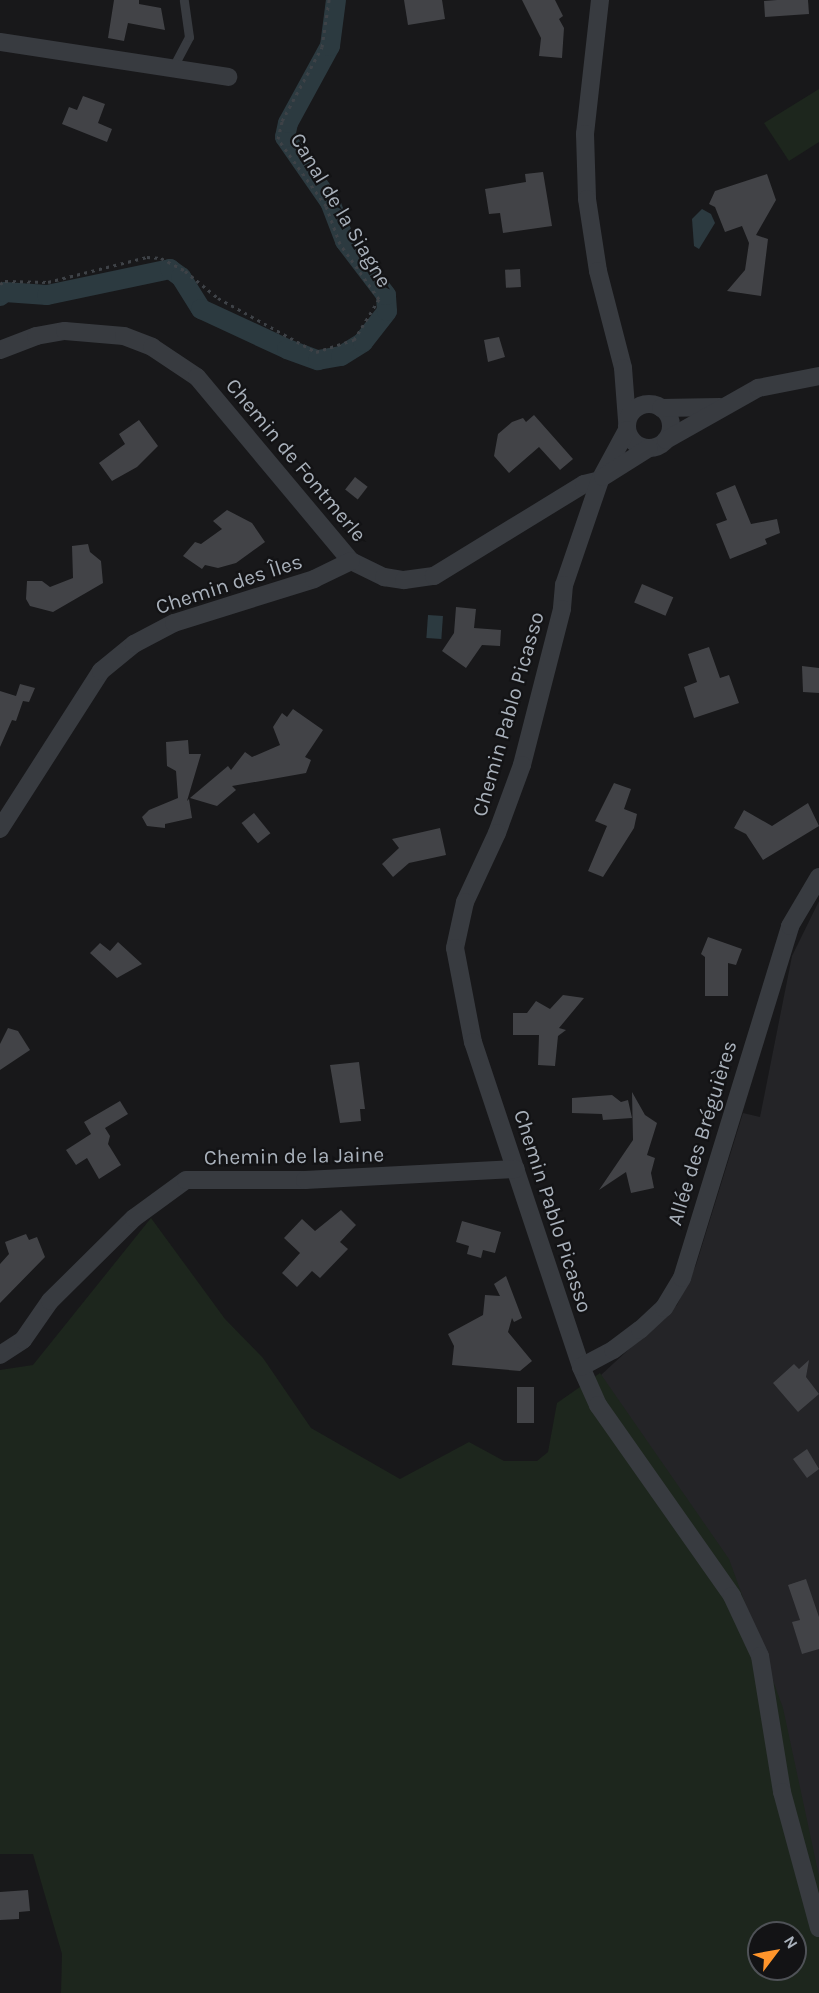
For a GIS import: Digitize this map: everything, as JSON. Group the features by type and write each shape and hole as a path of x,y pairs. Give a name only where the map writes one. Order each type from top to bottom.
{"street":[{"path":"600,0 585,134 587,199 598,271 623,368 627,425 634,443 649,448"},
{"path":"0,42 228,77"},
{"name":"Chemin de Fontmerle","path":"0,350 36,336 64,331 124,336 152,347 197,377 351,561 384,577 404,580 434,576 596,481"},
{"path":"623,368 657,406 671,426 666,440"},
{"path":"596,481 649,448 708,419 720,407 758,388 819,376"},
{"path":"627,425 640,406 720,407"},
{"name":"Chemin Pablo Picasso","path":"627,425 596,481 564,585 562,609 522,765 497,833 465,902 455,948 473,1042 581,1367 598,1405 732,1596 760,1656 782,1792 819,1928"},
{"name":"Chemin des Îles","path":"0,829 101,671 134,644 174,623 315,579 351,561"},
{"name":"Allée des Bréguières","path":"581,1367 613,1350 664,1308 682,1278 790,926 819,877"},
{"name":"Chemin de la Jaine","path":"0,1355 23,1340 50,1301 134,1218 186,1180 305,1180 516,1169"}],"lane":[{"path":"172,69 189,37 183,0"}],"path":[{"name":"Canal de la Siagne","path":"0,284 5,281 48,282 147,257 161,258 185,271 218,298 316,352 354,340 379,299 340,244 326,206 278,139 282,121 322,47 329,0"}],"shaded area":[{"path":"819,89 819,142 789,161 764,123"},
{"path":"702,209 711,214 715,223 699,249 694,246 692,219"},
{"path":"428,615 443,616 441,639 426,638"},
{"path":"819,901 819,1932 589,1386 677,1305 696,1265 743,1113 760,1117 792,956"},
{"path":"151,1218 225,1319 263,1358 311,1428 400,1479 469,1442 504,1461 537,1461 548,1452 557,1403 600,1373 729,1559 783,1708 819,1876 819,1993 61,1993 62,1954 33,1854 0,1854 0,1370 33,1365"}],"building":[{"path":"114,0 139,0 139,4 161,8 165,30 128,23 124,41 108,38"},
{"path":"404,0 442,0 445,19 408,25"},
{"path":"522,0 555,0 563,16 559,19 564,28 562,58 539,56 541,38"},
{"path":"808,0 809,14 765,17 764,1"},
{"path":"83,96 105,104 98,123 112,129 107,142 62,124 69,107 77,110"},
{"path":"543,172 552,226 503,233 500,213 489,214 485,189 526,182 525,174"},
{"path":"767,174 776,200 756,235 768,239 761,296 727,291 745,270 749,243 742,226 725,232 715,207 709,204 715,191"},
{"path":"520,269 521,287 506,288 505,270"},
{"path":"499,337 505,357 488,362 484,340"},
{"path":"534,415 573,459 560,470 539,447 509,473 494,456 498,434 512,422 523,418 526,422"},
{"path":"139,420 158,446 137,467 112,481 99,463 125,444 119,434"},
{"path":"355,477 368,487 358,499 345,490"},
{"path":"735,485 751,524 777,519 780,533 765,539 767,544 730,559 716,524 727,520 716,493"},
{"path":"227,510 252,523 265,542 236,563 218,568 205,565 202,569 183,556 195,542 201,544 222,529 213,521"},
{"path":"88,544 90,552 101,561 103,583 53,612 30,606 26,599 27,581 42,581 50,587 73,578 72,546"},
{"path":"642,584 673,597 665,616 634,602"},
{"path":"456,607 476,609 474,628 501,630 500,646 482,645 466,668 442,651 454,633"},
{"path":"709,647 720,678 729,675 739,703 694,718 684,687 697,682 688,654"},
{"path":"802,666 819,668 819,693 803,692"},
{"path":"20,684 35,688 29,702 23,701 16,721 12,720 0,747 0,691 16,696"},
{"path":"293,709 323,730 305,757 311,760 306,773 232,786 236,790 217,806 190,798 228,766 231,770 245,752 252,757 280,745 273,727 282,713 287,717"},
{"path":"188,740 189,754 201,754 187,801 189,799 192,818 165,824 165,828 147,826 142,817 149,810 178,798 176,771 167,766 166,742"},
{"path":"614,783 631,789 624,809 637,814 634,828 603,877 588,871 607,826 595,821"},
{"path":"808,803 819,826 763,860 746,834 734,828 744,810 772,826"},
{"path":"254,813 270,833 258,843 242,823"},
{"path":"440,828 446,855 409,863 393,877 382,864 399,848 392,839"},
{"path":"708,937 742,949 736,965 728,963 728,996 705,996 705,957 701,954"},
{"path":"118,942 142,964 117,978 90,953 100,943 110,951"},
{"path":"563,995 584,998 559,1028 566,1030 558,1036 555,1066 538,1065 539,1035 513,1035 513,1013 527,1013 536,1001 550,1009"},
{"path":"8,1028 18,1031 30,1050 0,1070 0,1044"},
{"path":"359,1062 365,1109 360,1109 361,1121 340,1123 330,1065"},
{"path":"632,1092 645,1115 657,1123 647,1155 655,1158 651,1173 654,1188 631,1193 626,1172 599,1190 633,1140"},
{"path":"612,1095 621,1102 628,1100 632,1118 603,1120 602,1114 572,1113 572,1098"},
{"path":"120,1101 128,1114 105,1128 110,1136 108,1144 121,1165 99,1179 87,1158 76,1165 66,1150 91,1134 84,1122"},
{"path":"341,1210 356,1225 340,1242 348,1249 320,1278 312,1271 297,1287 282,1273 300,1253 284,1238 302,1219 315,1231"},
{"path":"462,1221 501,1232 495,1253 483,1250 481,1258 467,1254 469,1246 456,1242"},
{"path":"26,1234 29,1240 37,1237 45,1257 0,1303 0,1264 9,1254 5,1242"},
{"path":"506,1276 522,1318 514,1322 512,1318 508,1332 532,1361 520,1371 452,1365 454,1346 448,1334 483,1315 485,1295 500,1296 494,1284"},
{"path":"809,1360 806,1377 819,1394 798,1412 773,1383 794,1364 799,1369"},
{"path":"517,1387 534,1387 534,1423 517,1423"},
{"path":"807,1449 819,1469 807,1478 793,1459"},
{"path":"806,1579 819,1617 819,1649 802,1654 792,1622 800,1620 788,1585"},
{"path":"28,1890 30,1911 19,1912 19,1919 0,1920 0,1892"}],"waterway":[{"name":"Canal de la Siagne","path":"0,296 5,292 47,295 170,269 181,277 201,309 287,349 318,360 341,356 363,342 387,311 386,295 345,241 330,202 285,137 288,123 330,46 336,0"}]}
